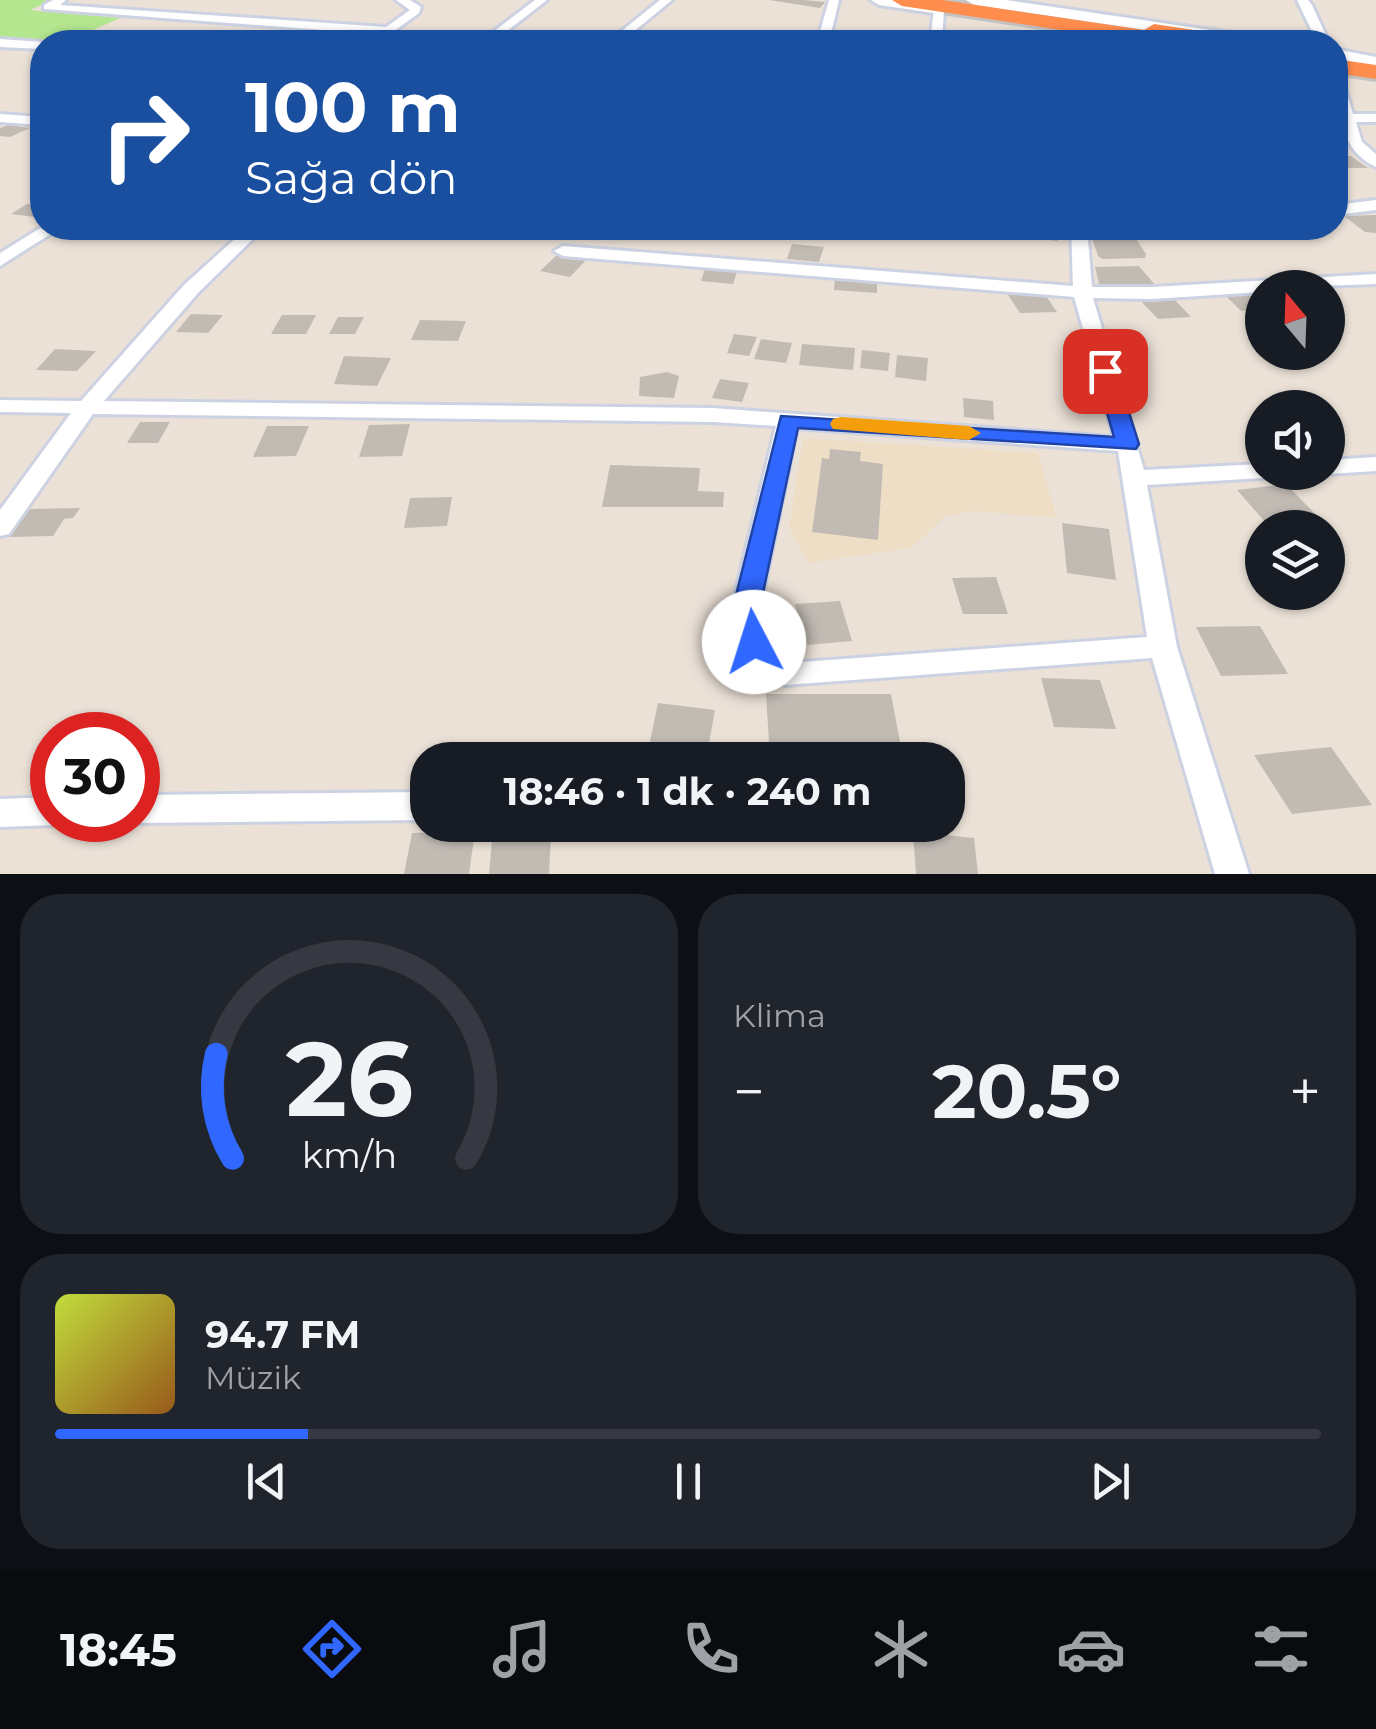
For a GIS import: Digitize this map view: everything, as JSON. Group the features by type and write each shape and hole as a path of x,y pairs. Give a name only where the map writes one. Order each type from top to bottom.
{"highway":[{"path":"902,0 1101,30"},
{"path":"944,5 1060,10 1164,30"},
{"path":"1348,66 1376,69"}],"street":[{"path":"61,0 48,6 374,30"},
{"path":"389,30 415,11 416,7 401,0"},
{"path":"502,30 542,0"},
{"path":"629,30 667,0"},
{"path":"826,30 834,0"},
{"path":"879,0 944,5 1087,30"},
{"path":"974,0 1184,30"},
{"path":"1302,0 1318,30"},
{"path":"939,30 944,5"},
{"path":"0,43 30,45"},
{"path":"0,118 30,120"},
{"path":"1348,127 1376,118"},
{"path":"1348,119 1354,144 1376,162"},
{"path":"1348,208 1376,205"},
{"path":"0,261 33,240"},
{"path":"0,528 87,407 192,289 243,240"},
{"path":"1080,240 1082,292 1128,444 1163,647 1232,874"},
{"path":"563,251 1082,292 1152,293 1376,279"},
{"path":"0,406 714,415 1128,444"},
{"path":"788,420 746,607 754,642 765,664 786,674 1163,647"},
{"path":"1345,466 1376,464"},
{"path":"1132,478 1245,472"},
{"path":"160,809 410,806"},
{"path":"0,813 30,812"}],"shaded area":[{"path":"803,438 1038,453 1057,518 973,511 946,516 911,548 808,563 789,528"}],"green space":[{"path":"0,0 52,0 30,10 120,18 93,30 30,30 30,41 0,40"}],"building":[{"path":"769,0 803,0 825,2 820,8"},
{"path":"0,128 30,128 10,137 0,136"},
{"path":"1351,156 1368,168 1348,168"},
{"path":"27,204 30,204 30,216 11,214"},
{"path":"1376,215 1376,233 1365,232 1348,216"},
{"path":"1093,240 1137,240 1146,254 1145,258 1098,256"},
{"path":"792,244 824,247 819,262 787,259"},
{"path":"558,254 587,259 570,277 540,271"},
{"path":"706,266 738,269 733,284 701,281"},
{"path":"1139,266 1156,286 1100,288 1095,267"},
{"path":"835,276 877,278 877,293 834,290"},
{"path":"1245,291 1245,311 1241,311 1223,293"},
{"path":"1044,293 1057,312 1020,313 1008,295"},
{"path":"1171,296 1191,317 1158,319 1139,299"},
{"path":"191,314 223,315 208,333 176,332"},
{"path":"282,315 316,315 306,334 271,334"},
{"path":"338,317 364,317 355,334 329,334"},
{"path":"420,320 466,321 458,341 411,340"},
{"path":"734,334 757,337 749,356 727,353"},
{"path":"761,339 792,343 786,363 754,359"},
{"path":"802,344 855,348 853,370 799,365"},
{"path":"55,349 96,351 77,371 36,370"},
{"path":"862,350 890,353 888,371 860,368"},
{"path":"897,355 928,358 926,381 895,377"},
{"path":"344,356 391,358 377,386 334,384"},
{"path":"667,372 679,376 674,398 639,396 640,377"},
{"path":"720,379 749,383 742,402 712,398"},
{"path":"963,398 993,401 994,420 964,417"},
{"path":"140,422 170,422 158,443 127,443"},
{"path":"410,424 402,456 359,457 369,425"},
{"path":"267,426 309,426 296,456 253,457"},
{"path":"830,449 861,452 860,461 883,464 878,540 812,532 822,458 829,459"},
{"path":"610,465 700,468 698,491 724,492 723,507 602,507"},
{"path":"1237,490 1292,490 1311,510 1255,510"},
{"path":"452,497 447,526 404,528 410,498"},
{"path":"80,508 73,518 64,519 53,536 7,537 27,509"},
{"path":"1062,523 1109,529 1116,580 1067,573"},
{"path":"996,577 1008,614 963,614 952,578"},
{"path":"840,601 852,641 806,645 795,604"},
{"path":"1260,626 1288,674 1221,676 1196,627"},
{"path":"1041,678 1100,680 1116,729 1054,727"},
{"path":"766,694 891,694 900,742 769,742"},
{"path":"658,703 715,710 709,742 650,742"},
{"path":"1331,747 1372,805 1292,814 1254,755"},
{"path":"965,837 974,838 978,874 916,874 914,842 965,842"},
{"path":"410,842 473,842 469,874 404,874"},
{"path":"492,842 551,842 549,874 489,874"}],"slow traffic":[{"path":"841,424 969,433"}],"route":[{"path":"754,642 746,607 788,420 1128,444 1105,371"}]}
